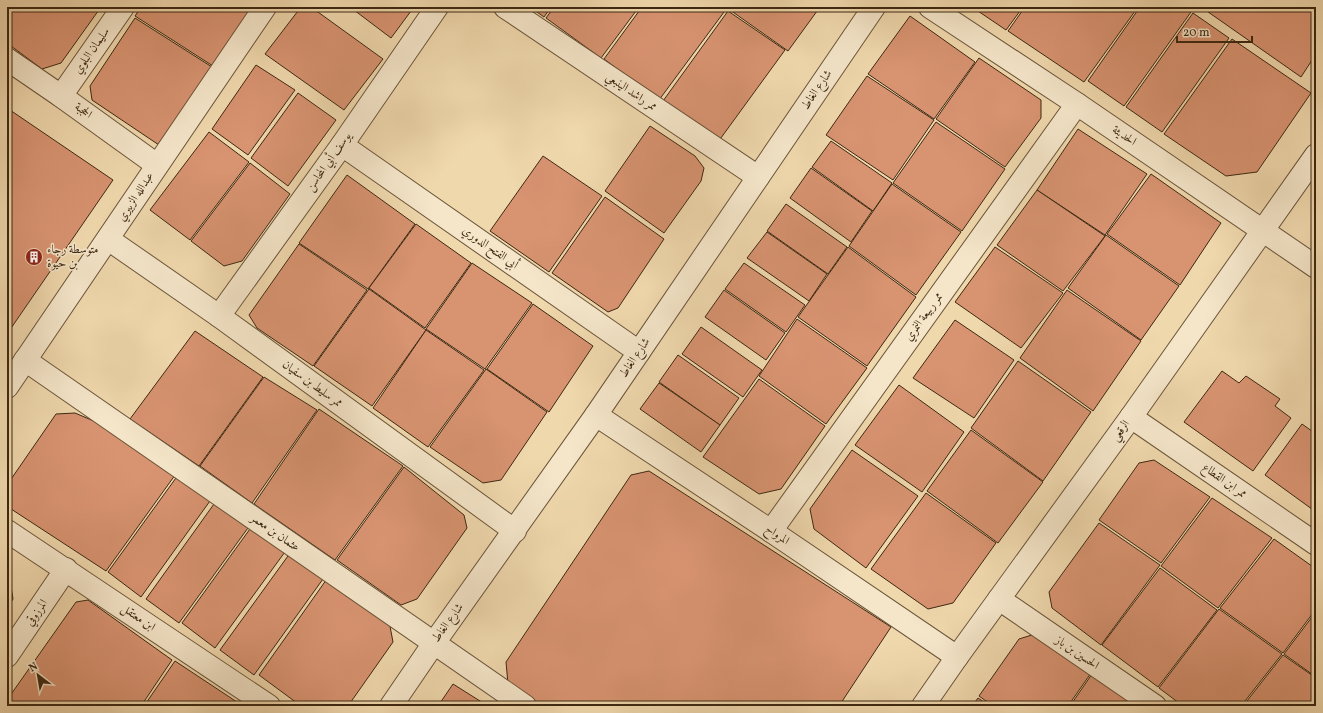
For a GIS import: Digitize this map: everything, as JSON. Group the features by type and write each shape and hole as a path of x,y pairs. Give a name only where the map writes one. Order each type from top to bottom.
{"street":[{"name":"سليمان البلوي","path":"61,96 123,7"},
{"name":"عبدالله الزبيري","path":"7,387 265,7"},
{"name":"يوسف أبي المحاسن","path":"219,316 342,145 438,7"},
{"name":"ممر راشد الينبعي","path":"505,7 758,177"},
{"name":"شارع الغاط","path":"391,706 596,415 874,7"},
{"name":"الحديثة","path":"930,7 1077,104 1316,267"},
{"name":"الحجبة","path":"7,59 157,165"},
{"name":"ممر ربيعة النمري","path":"771,531 1077,104"},
{"name":"أبي الفتح الدوري","path":"342,145 639,352"},
{"name":"الرقعي","path":"923,706 957,656 1131,417 1316,155"},
{"name":"ممر سليط بن سفيان","path":"108,239 219,316 515,531"},
{"name":"عثمان بن معمر","path":"25,360 525,706"},
{"name":"المرواح","path":"596,415 957,656"},
{"name":"ممر ابن القطاع","path":"1131,417 1316,544"},
{"name":"ابن معتقل","path":"7,531 269,706"},
{"name":"المرزوقي","path":"7,656 66,569"},
{"name":"الحسين بن باز","path":"999,599 1155,706"}],"building":[{"path":"7,7 101,7 61,63 42,69 7,43"},
{"path":"141,7 253,7 213,66 135,16"},
{"path":"301,7 311,7 383,59 344,110 265,54"},
{"path":"350,7 414,7 391,38"},
{"path":"530,7 551,7 544,17"},
{"path":"554,7 639,7 601,58 546,18"},
{"path":"642,7 727,8 659,100 604,59"},
{"path":"732,7 820,7 788,51 730,10"},
{"path":"972,7 1023,7 1006,30"},
{"path":"1025,7 1138,7 1084,82 1008,31"},
{"path":"1140,7 1184,7 1191,12 1124,106 1088,81"},
{"path":"1201,7 1316,7 1316,54 1301,77"},
{"path":"728,11 785,50 718,142 663,101"},
{"path":"1193,13 1229,38 1162,132 1126,107"},
{"path":"910,16 975,62 934,119 868,74"},
{"path":"135,18 212,67 159,145 92,100 90,86"},
{"path":"1232,39 1311,93 1257,172 1226,176 1164,134"},
{"path":"979,58 1041,100 1041,118 1005,167 936,119"},
{"path":"256,65 295,90 248,155 212,129"},
{"path":"867,76 934,120 893,180 826,135"},
{"path":"298,93 336,120 288,186 251,158"},
{"name":"متوسطة رجاء بن حيوة","path":"7,108 113,180 7,334"},
{"path":"936,122 1005,169 962,231 893,183"},
{"path":"650,126 695,156 704,168 701,181 664,233 605,191"},
{"path":"1078,129 1147,174 1105,235 1037,190"},
{"path":"209,132 249,162 190,240 150,210"},
{"path":"831,141 892,183 873,211 812,167"},
{"path":"543,156 602,196 549,272 490,231"},
{"path":"250,163 290,194 242,261 224,266 191,241"},
{"path":"811,168 872,211 851,242 790,198"},
{"path":"1151,174 1221,223 1180,285 1107,234"},
{"path":"347,175 415,224 368,289 299,243"},
{"path":"892,184 961,232 916,295 849,246"},
{"path":"1037,190 1105,236 1063,291 997,245"},
{"path":"605,197 664,239 618,308 608,312 552,273"},
{"path":"786,204 847,247 828,274 767,231"},
{"path":"416,224 471,263 425,328 369,288"},
{"path":"767,232 827,274 809,301 747,258"},
{"path":"1106,235 1179,286 1141,340 1068,288"},
{"path":"299,244 367,290 313,366 257,328 249,315"},
{"path":"848,247 916,297 867,366 798,317"},
{"path":"995,247 1063,293 1021,348 955,302"},
{"path":"472,263 532,303 485,369 426,329"},
{"path":"744,263 805,305 786,332 725,289"},
{"path":"369,289 426,330 372,406 314,366"},
{"path":"724,290 785,333 766,360 705,317"},
{"path":"1067,290 1141,341 1093,411 1020,358"},
{"path":"533,304 593,346 549,412 487,369"},
{"path":"797,319 867,368 826,424 759,376"},
{"path":"955,320 1014,360 974,418 913,378"},
{"path":"701,327 762,370 743,397 682,354"},
{"path":"426,330 484,370 428,447 373,408"},
{"path":"195,331 263,377 199,466 130,419"},
{"path":"678,355 739,398 720,425 659,382"},
{"path":"1018,361 1091,412 1043,481 971,428"},
{"path":"486,369 547,412 501,480 483,483 430,447"},
{"path":"1222,371 1239,383 1246,376 1280,399 1275,406 1291,418 1253,471 1184,422"},
{"path":"264,377 317,410 252,503 200,466"},
{"path":"759,379 825,426 781,489 759,494 703,457"},
{"path":"659,383 720,425 701,452 640,409"},
{"path":"899,385 964,432 922,492 855,445"},
{"path":"319,409 403,466 335,560 254,504"},
{"path":"75,413 115,430 178,471 106,571 8,507 7,504 7,485 56,414"},
{"path":"1302,424 1316,434 1316,512 1265,475"},
{"path":"971,430 1043,482 998,543 927,491"},
{"path":"852,450 918,496 866,568 814,529 810,509"},
{"path":"1154,460 1210,497 1161,563 1099,520 1139,463"},
{"path":"404,467 464,515 467,528 417,599 401,605 337,560"},
{"path":"181,471 215,494 141,597 108,572"},
{"path":"649,471 891,627 839,706 540,706 508,684 506,662 631,475"},
{"path":"926,493 996,543 953,603 928,609 871,569"},
{"path":"219,497 253,521 179,623 146,599"},
{"path":"1212,498 1272,538 1218,608 1161,566"},
{"path":"255,522 290,545 215,648 182,623"},
{"path":"1099,523 1160,565 1101,645 1052,608 1049,592"},
{"path":"1274,539 1316,569 1316,609 1283,653 1220,608"},
{"path":"293,549 328,572 254,675 220,650"},
{"path":"1160,568 1217,610 1158,687 1102,645"},
{"path":"329,576 389,621 393,642 348,706 301,706 259,675"},
{"path":"7,584 11,587 13,599 7,609"},
{"path":"88,600 172,660 141,706 8,706 7,700 76,602"},
{"path":"1219,609 1282,654 1241,706 1183,706 1159,688"},
{"path":"1315,613 1316,614 1316,677 1284,654"},
{"path":"1035,634 1091,673 1068,706 993,706 979,696 1019,639"},
{"path":"1283,655 1316,678 1316,706 1243,706"},
{"path":"175,661 243,706 144,706"},
{"path":"1092,674 1136,706 1070,706"},
{"path":"453,684 488,706 438,706"},
{"path":"978,698 990,706 972,706"}],"place":[{"name":"متوسطة رجاء بن حيوة","path":"34,257"}]}
